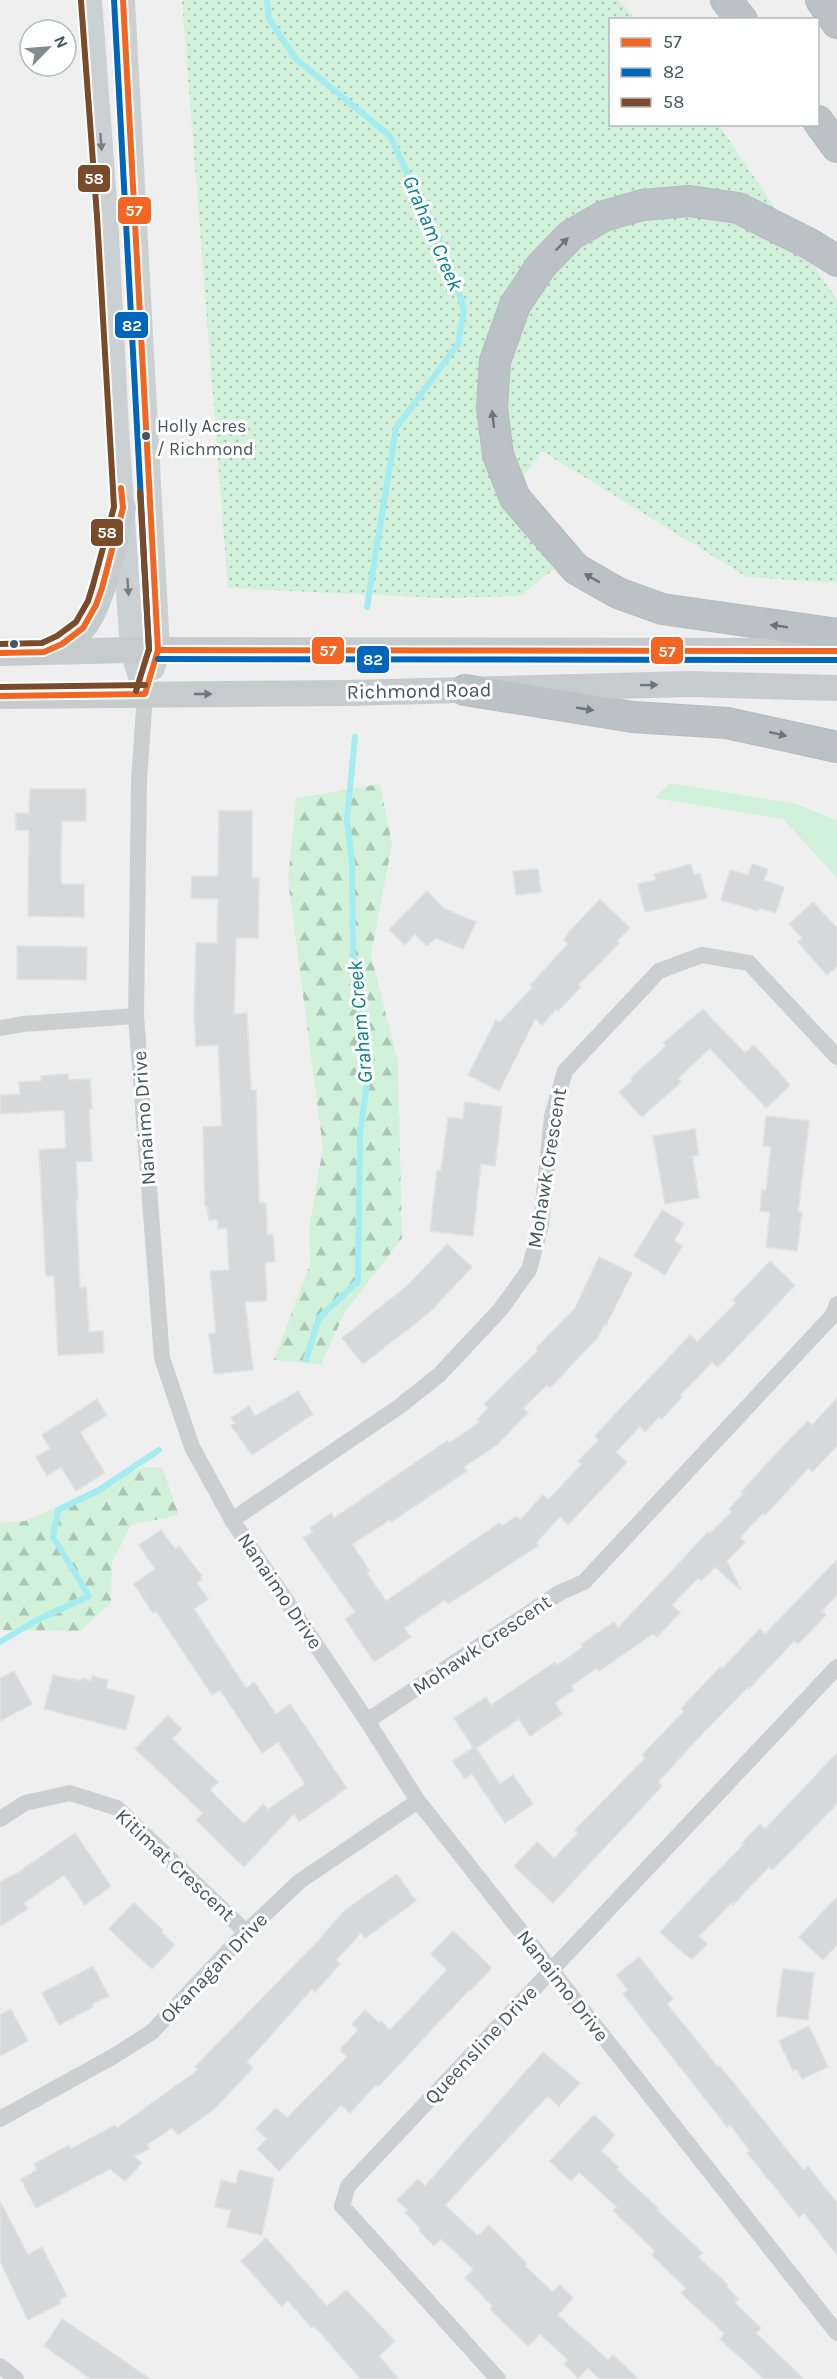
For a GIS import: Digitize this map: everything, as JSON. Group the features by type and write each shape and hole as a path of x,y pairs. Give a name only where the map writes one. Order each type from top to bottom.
{"highway":[{"path":"726,0 740,18"},
{"path":"821,0 837,23"},
{"path":"819,122 837,147"},
{"path":"837,261 810,244 738,208 689,201 642,205 604,216 571,235 541,266 515,305 495,361 492,408 498,455 515,498 576,569 618,593 662,609 837,634"},
{"path":"465,690 633,717 727,723 837,747"}],"main road":[{"path":"90,0 106,215 132,650 145,694"},
{"path":"123,0 158,650 145,694"},
{"path":"44,652 72,637 89,619 102,588 123,508"},
{"name":"Richmond Road","path":"0,653 132,650 837,651"},
{"name":"Richmond Road","path":"0,696 465,690 688,684 837,688"}],"street":[{"name":"Nanaimo Drive","path":"145,694 139,781 136,1016 162,1358 192,1447 232,1520 418,1801 837,2333"},
{"name":"Mohawk Crescent","path":"232,1520 400,1406 440,1374 500,1310 529,1270 542,1225 552,1116 564,1071 659,971 702,955 749,963 837,1057"},
{"path":"0,1028 23,1024 136,1016"},
{"name":"Mohawk Crescent","path":"367,1721 559,1593 584,1582 833,1315 837,1304"},
{"name":"Queensline Drive","path":"498,2379 342,2206 348,2186 837,1667"},
{"name":"Kitimat Crescent","path":"0,1819 25,1803 70,1793 117,1808 246,1932"},
{"name":"Okanagan Drive","path":"0,2119 114,2056 152,2032 246,1932 300,1881 418,1801"},
{"path":"0,2366 16,2379"}],"green space":[{"path":"182,0 618,0 635,18 609,18 609,126 720,126 837,300 837,583 747,577 542,451 505,502 554,569 520,596 443,598 228,588"},
{"path":"670,783 793,803 837,820 837,878 783,819 654,798"},
{"path":"380,784 392,844 371,955 398,1063 402,1238 344,1314 321,1365 274,1360 310,1264 309,1228 323,1148 288,880 296,798"},
{"path":"143,1467 162,1467 179,1515 131,1525 112,1562 111,1603 80,1631 0,1630 0,1523 25,1521"}],"building":[{"path":"30,789 86,789 86,821 62,821 61,848 61,884 84,884 84,917 28,916 29,830 16,830 16,813 29,813"},
{"path":"219,811 252,811 252,878 259,878 258,938 236,938 234,1014 247,1013 251,1090 256,1090 259,1203 266,1203 267,1235 273,1234 275,1262 265,1262 267,1301 245,1302 253,1370 214,1374 209,1334 216,1333 210,1271 229,1270 227,1228 218,1229 218,1219 209,1220 207,1206 205,1206 203,1127 222,1126 218,1045 196,1046 194,1016 196,943 217,943 218,899 191,898 192,876 218,876"},
{"path":"691,864 694,875 700,873 707,898 645,912 638,884 656,880 654,874"},
{"path":"752,864 768,869 764,880 784,887 776,913 759,908 758,911 721,900 730,870 748,875"},
{"path":"538,869 541,892 516,895 513,871"},
{"path":"427,891 445,909 476,922 463,949 436,938 427,946 415,934 405,945 389,930"},
{"path":"600,899 630,928 617,941 619,943 578,985 581,987 558,1011 556,1009 542,1025 535,1019 499,1091 468,1075 496,1020 500,1022 533,987 530,985 568,944 564,940 569,932"},
{"path":"813,902 837,928 837,966 827,975 798,942 802,938 789,924"},
{"path":"17,946 87,947 86,980 17,979"},
{"path":"703,1009 745,1053 754,1045 790,1085 766,1108 710,1048 678,1079 681,1082 642,1117 619,1092 666,1046 663,1043"},
{"path":"68,1074 68,1080 90,1079 92,1161 76,1162 80,1288 86,1287 89,1332 103,1331 104,1353 58,1355 54,1276 46,1276 39,1150 66,1148 64,1110 0,1114 0,1095 20,1094 19,1082 41,1081 41,1076"},
{"path":"465,1102 502,1107 495,1166 481,1164 473,1236 430,1231 437,1171 441,1171 448,1117 463,1119"},
{"path":"766,1116 809,1121 798,1212 802,1212 797,1251 766,1247 770,1212 760,1211 762,1190 766,1191 771,1147 763,1146"},
{"path":"695,1129 699,1155 692,1156 699,1198 665,1204 653,1136"},
{"path":"662,1210 684,1223 674,1241 682,1246 665,1275 634,1256"},
{"path":"447,1244 472,1267 430,1312 363,1364 342,1338 409,1284"},
{"path":"599,1257 632,1273 598,1337 550,1388 547,1385 523,1408 528,1413 497,1445 464,1467 467,1471 391,1522 390,1520 352,1544 370,1571 367,1573 386,1601 499,1523 502,1526 517,1516 520,1520 543,1495 548,1500 582,1464 578,1461 599,1440 595,1436 621,1408 690,1335 697,1342 736,1303 733,1300 770,1261 795,1285 718,1367 712,1362 680,1395 682,1397 662,1419 659,1417 645,1432 640,1426 616,1452 627,1462 568,1525 560,1517 536,1543 538,1546 448,1604 445,1600 404,1628 411,1637 374,1662 345,1619 355,1612 303,1538 313,1532 310,1528 331,1513 334,1518 447,1441 449,1443 480,1422 477,1420 488,1408 484,1404 538,1351 536,1348 575,1308"},
{"path":"298,1391 313,1414 252,1455 231,1426 235,1423 231,1418 249,1406 255,1416"},
{"path":"837,1398 837,1446 812,1472 809,1468 765,1515 763,1513 740,1538 745,1542 727,1561 741,1590 715,1567 701,1581 698,1578 672,1605 680,1613 657,1637 653,1634 599,1671 597,1668 571,1686 574,1690 555,1703 562,1714 530,1736 519,1719 476,1748 500,1784 513,1775 533,1804 505,1823 472,1774 465,1779 452,1761 473,1748 454,1718 486,1697 491,1705 555,1662 557,1665 583,1647 581,1644 614,1622 618,1628 708,1532 709,1534 732,1511 729,1509 743,1494 741,1492 774,1456 808,1421 812,1425"},
{"path":"97,1399 107,1415 80,1432 105,1473 76,1491 61,1467 47,1476 36,1457 50,1449 42,1435"},
{"path":"161,1530 175,1549 179,1546 202,1576 200,1577 202,1580 197,1583 208,1599 194,1609 246,1688 254,1682 276,1714 290,1704 347,1788 299,1822 294,1814 244,1867 196,1820 203,1813 135,1749 168,1715 182,1729 172,1739 218,1782 210,1790 244,1824 263,1804 268,1809 305,1784 278,1742 262,1753 220,1690 212,1695 156,1611 153,1613 134,1584 155,1569 139,1545"},
{"path":"837,1560 837,1595 822,1611 826,1615 798,1644 794,1641 705,1731 658,1782 662,1786 553,1903 514,1866 537,1842 554,1858 578,1833 575,1830 645,1758 642,1755 684,1711 681,1709 720,1667 722,1669 760,1629 765,1634"},
{"path":"14,1671 32,1704 0,1721 0,1678"},
{"path":"53,1675 81,1681 82,1678 91,1681 92,1676 108,1680 106,1688 135,1696 126,1730 44,1709"},
{"path":"837,1753 837,1804 772,1870 769,1867 699,1936 707,1944 692,1959 683,1953 660,1932 744,1844 742,1843 760,1824 765,1829"},
{"path":"75,1833 111,1886 85,1905 64,1875 24,1903 28,1909 0,1926 0,1882"},
{"path":"397,1874 416,1901 365,1938 361,1933 336,1960 340,1964 315,1992 312,1989 247,2062 253,2068 213,2110 178,2135 172,2128 147,2145 149,2149 134,2156 142,2163 125,2181 110,2169 36,2208 21,2179 37,2170 34,2164 69,2145 71,2149 115,2125 117,2128 198,2070 195,2067 317,1942 345,1910"},
{"path":"837,1897 837,1945 823,1960 799,1937"},
{"path":"134,1903 163,1930 161,1932 175,1945 152,1969 109,1929"},
{"path":"453,1931 492,1968 378,2087 376,2085 350,2113 341,2105 279,2171 257,2149 267,2139 256,2129 276,2108 287,2118 347,2057 340,2050 358,2030 352,2024 365,2010 390,2030 447,1970 431,1954"},
{"path":"639,1957 673,1999 667,2004 803,2170 808,2166 837,2203 837,2255 804,2213 799,2217 747,2153 750,2151 730,2125 727,2127 623,1994 628,1990 616,1975"},
{"path":"93,1966 109,1996 59,2025 42,1993"},
{"path":"783,1969 814,1973 808,2020 776,2016"},
{"path":"11,2009 28,2041 0,2056 0,2015"},
{"path":"809,2026 828,2067 802,2079 797,2069 793,2071 779,2041"},
{"path":"543,2052 580,2083 559,2106 548,2096 445,2205 478,2236 489,2225 527,2264 525,2266 553,2292 560,2285 573,2298 558,2315 608,2360 613,2355 638,2379 600,2379 588,2368 578,2378 564,2364 568,2360 540,2334 528,2346 490,2309 492,2306 465,2278 473,2269 441,2239 434,2246 405,2213 408,2210 397,2200 418,2179 425,2186"},
{"path":"594,2115 615,2135 601,2151 618,2167 616,2169 659,2209 657,2210 703,2253 698,2257 728,2285 726,2286 739,2299 735,2303 761,2328 756,2333 804,2379 764,2379 720,2339 725,2334 681,2293 686,2288 652,2255 655,2251 613,2211 617,2207 579,2172 571,2181 550,2161"},
{"path":"239,2170 274,2178 262,2235 227,2227 231,2210 215,2207 221,2180 236,2184"},
{"path":"0,2201 28,2255 42,2247 67,2296 59,2300 61,2303 28,2320 0,2261"},
{"path":"266,2238 327,2306 346,2290 395,2341 379,2356 399,2379 361,2379 314,2326 312,2328 288,2301 282,2307 241,2261"},
{"path":"62,2319 150,2379 91,2379 44,2346"}],"waterway":[{"name":"Graham Creek","path":"267,0 269,19 296,59 390,136 449,262 464,309 458,344 396,428 367,607"},
{"name":"Graham Creek","path":"306,1359 319,1318 358,1281 360,1132 367,1084 353,955 352,863 347,819 355,737"},
{"name":"Graham Creek","path":"0,1642 37,1620 89,1596 53,1537 58,1510 99,1490 159,1450"}],"transit line":[{"name":"82","path":"114,0 149,650"},
{"name":"57","path":"0,696 145,694 158,650 123,0"},
{"name":"58","path":"0,644 42,643 57,636 76,622 88,601 114,507 97,216 81,1"},
{"name":"57","path":"0,653 44,652 62,644 83,628 96,605 102,588 123,508 121,488"},
{"name":"58","path":"136,691 149,649 140,492"},
{"name":"57","path":"158,650 837,651"},
{"name":"82","path":"158,659 837,660"},
{"name":"58","path":"0,687 145,685"}],"place":[{"name":"Holly Acres / Richmond","path":"146,436"}]}
